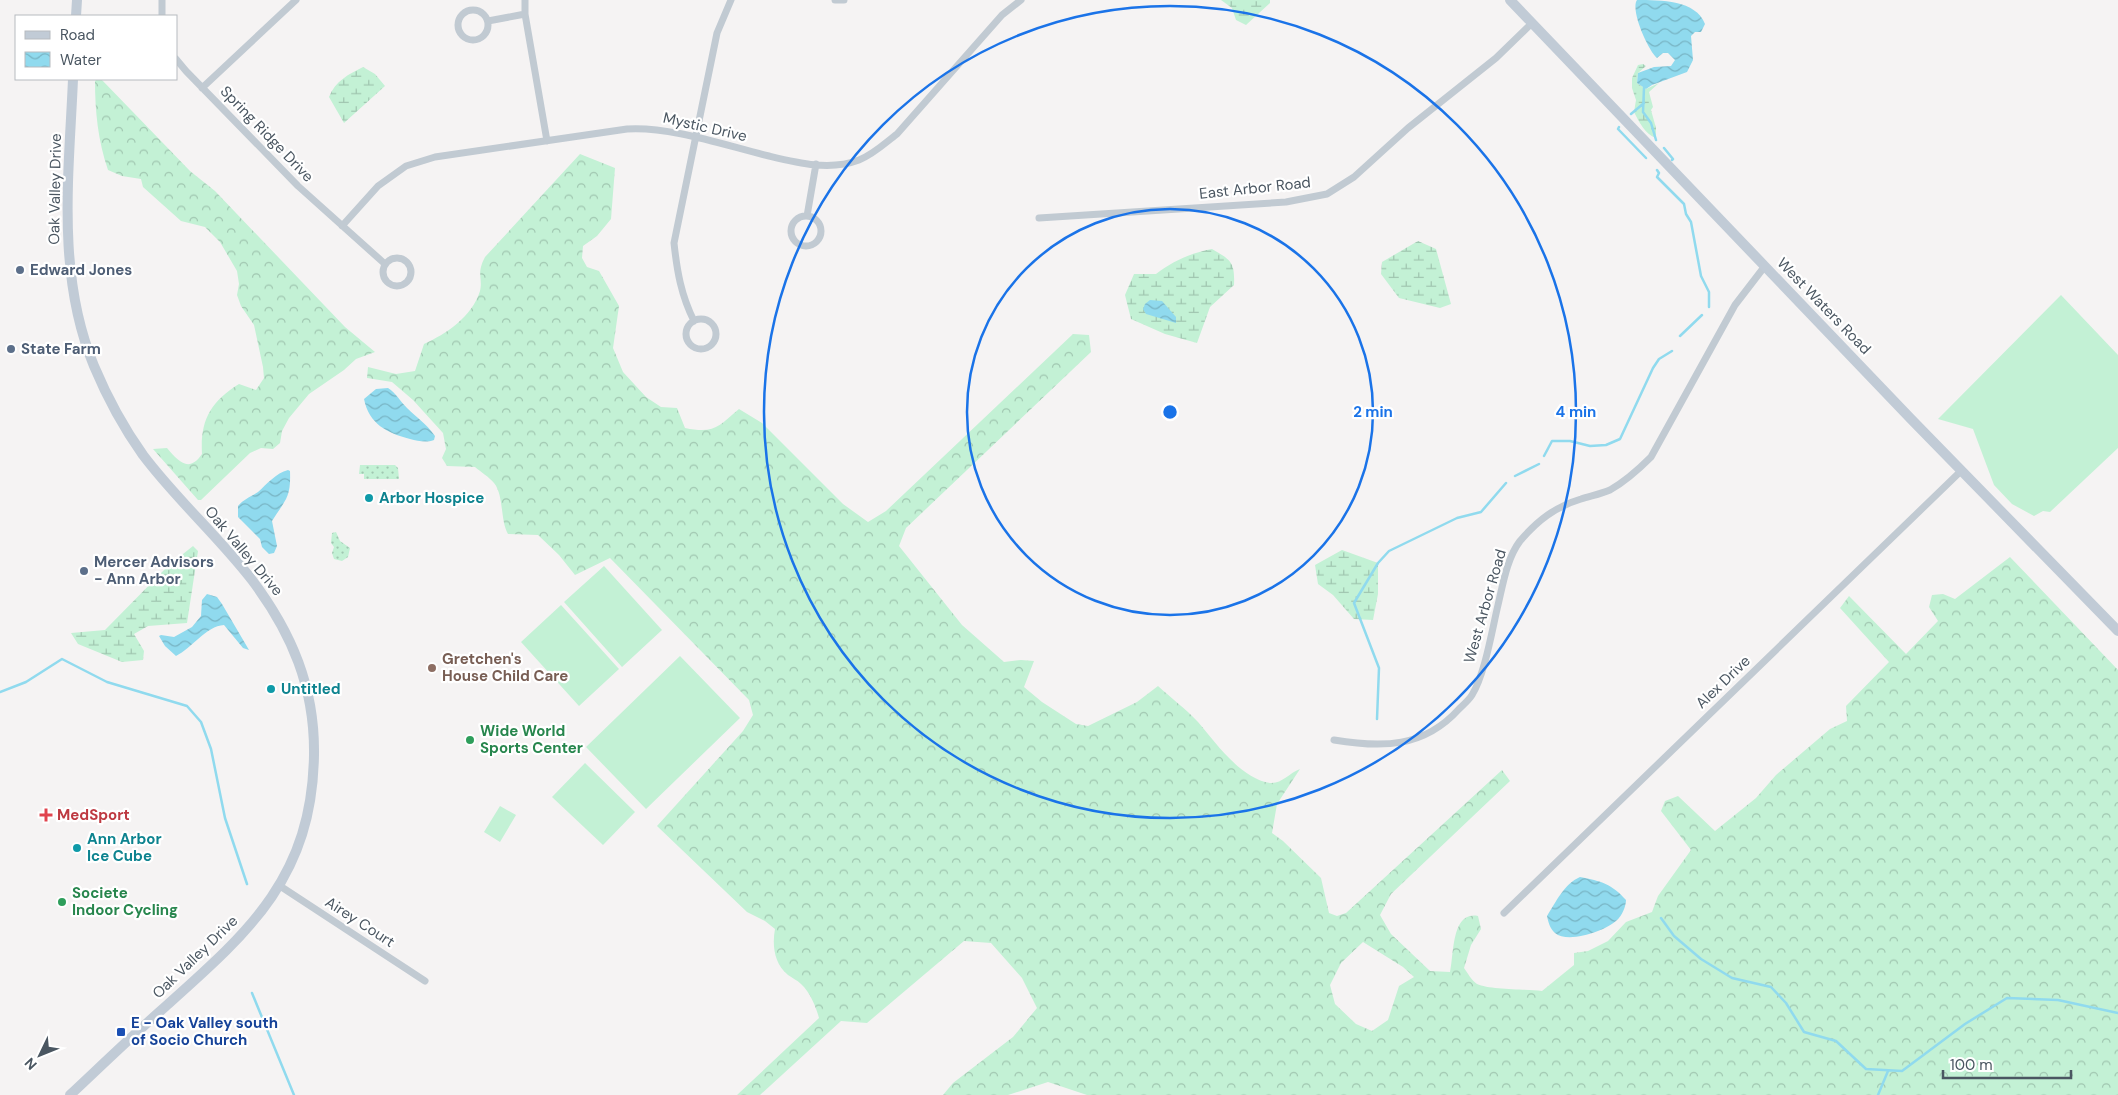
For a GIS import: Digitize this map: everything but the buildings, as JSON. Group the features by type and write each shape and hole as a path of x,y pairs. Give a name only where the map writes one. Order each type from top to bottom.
{"street":[{"path":"76,15 77,0"},
{"path":"162,0 162,15"},
{"path":"202,88 296,0"},
{"path":"525,0 525,14 547,141"},
{"path":"694,321 685,303 677,273 674,243 717,33 731,0"},
{"path":"835,0 844,0"},
{"name":"Mystic Drive","path":"342,226 378,186 406,166 435,157 630,129 652,130 694,138 800,163 844,164 860,160 877,150 897,134 1002,15 1021,0"},
{"name":"West Waters Road","path":"1510,0 2118,631"},
{"path":"467,11 479,11 484,14 488,21 483,37 476,40 464,37 458,28 459,19 467,11"},
{"path":"488,21 525,14"},
{"name":"East Arbor Road","path":"1039,218 1286,202 1327,194 1354,177 1408,128 1496,58 1532,23"},
{"name":"Spring Ridge Drive","path":"178,61 298,186 385,264"},
{"name":"Oak Valley Drive","path":"70,1095 210,968 248,929 280,886 298,848 311,797 314,734 308,697 298,658 271,605 249,576 143,454 111,404 93,364 82,328 69,258 67,228 73,80"},
{"path":"807,216 816,164"},
{"path":"807,216 818,222 820,231 817,241 806,246 797,243 791,231 794,222 798,218 807,216"},
{"path":"395,258 402,259 408,263 411,269 411,276 408,282 402,286 388,284 384,279 382,271 385,264 395,258"},
{"name":"West Arbor Road","path":"1334,740 1364,745 1392,744 1422,738 1449,721 1472,695 1484,662 1505,577 1519,543 1537,522 1551,512 1564,504 1608,491 1632,476 1650,457 1735,305 1765,266"},
{"path":"706,320 715,329 716,335 711,346 699,349 689,342 687,330 694,321 706,320"},
{"name":"Alex Drive","path":"1504,913 1962,470"},
{"name":"Airey Court","path":"280,886 425,981"}],"green space":[{"path":"1221,0 1270,0 1270,3 1246,25 1236,20 1232,8"},
{"path":"1643,64 1646,66 1638,73 1637,83 1646,89 1659,83 1649,92 1653,107 1651,110 1656,128 1656,138 1640,124 1634,112 1636,100 1632,88 1632,78 1638,65"},
{"path":"363,67 375,74 385,86 344,123 329,97 339,82"},
{"path":"102,80 190,171 215,191 345,327 375,352 356,359 344,370 309,394 289,418 282,431 280,443 273,449 261,448 250,453 201,500 198,500 153,449 167,448 180,461 188,464 193,463 202,454 205,422 214,405 239,384 256,390 264,378 254,325 241,306 237,295 239,284 237,271 220,242 205,227 181,221 143,187 141,179 122,176 108,170 96,115 95,81"},
{"path":"580,154 615,168 611,219 597,236 583,246 582,258 587,267 599,271 619,306 613,348 623,372 646,397 661,407 677,408 685,428 703,430 715,428 739,409 762,423 843,504 868,522 886,511 1073,334 1089,335 1091,352 906,528 899,546 962,625 1004,662 1034,661 1024,687 1042,702 1076,724 1088,726 1137,702 1158,686 1193,717 1221,749 1249,775 1259,780 1274,783 1300,769 1277,804 1272,833 1283,841 1321,878 1329,913 1337,916 1346,913 1502,770 1510,781 1391,894 1380,915 1391,934 1430,971 1450,972 1453,945 1458,927 1469,916 1478,916 1481,929 1471,945 1464,968 1475,983 1483,986 1542,991 1574,965 1574,953 1588,951 1608,941 1626,922 1652,912 1658,896 1691,850 1661,811 1665,801 1678,796 1715,831 1756,798 1776,775 1830,729 1847,721 1846,706 1889,662 1840,608 1849,596 1906,654 1938,621 1929,607 1932,595 1943,594 1955,599 2010,557 2118,670 2118,1095 1087,1095 1048,1082 1008,1095 943,1095 953,1083 1013,1037 1037,1008 1022,978 991,943 964,941 867,1023 841,1021 760,1095 737,1095 819,1018 818,1014 804,987 783,971 777,960 774,948 775,929 765,921 747,912 657,826 743,731 753,715 749,700 610,558 575,575 559,555 538,535 508,534 499,494 494,483 475,467 447,466 442,458 446,449 443,433 413,400 392,382 367,378 368,367 396,374 415,371 424,344 449,330 465,317 471,309 480,291 480,272 485,257","holes":["1363,942 1403,967 1414,977 1399,986 1388,1020 1372,1031 1356,1024 1335,1004 1330,985 1341,963"]},
{"path":"1418,241 1436,249 1451,304 1440,308 1399,298 1381,274 1382,262"},
{"path":"1212,249 1230,262 1234,271 1234,285 1210,307 1197,343 1165,334 1131,319 1125,295 1134,274 1156,274 1182,258"},
{"path":"2061,295 2118,355 2118,448 2050,512 2043,511 2034,516 2012,504 1994,485 1973,429 1938,419"},
{"path":"360,465 395,465 398,468 399,479 364,479 364,474 359,474"},
{"path":"336,532 340,541 350,548 348,557 342,561 334,559 332,553 334,547 331,543 332,533"},
{"path":"193,546 198,551 187,623 148,626 134,634 144,651 143,660 122,662 78,644 71,633 105,630 168,566"},
{"path":"1342,550 1378,563 1378,594 1373,620 1354,619 1333,595 1318,584 1315,565"},
{"path":"604,566 662,630 622,667 564,602"},
{"path":"561,605 619,669 579,706 521,642"},
{"path":"680,656 740,718 646,809 586,747"},
{"path":"585,763 635,812 603,845 552,797"},
{"path":"500,806 516,815 500,842 484,832"}],"water":[{"path":"1637,0 1667,1 1686,6 1694,10 1705,24 1701,32 1695,32 1691,36 1693,60 1687,72 1646,89 1637,83 1638,73 1654,67 1671,66 1675,60 1668,53 1663,53 1657,58 1653,54 1638,21 1635,5"},
{"path":"1150,300 1162,301 1176,317 1176,323 1146,314 1143,309"},
{"path":"388,388 428,427 435,436 434,440 422,441 402,437 380,426 375,421 366,408 364,399 376,389"},
{"path":"288,470 290,471 290,487 284,503 272,521 277,546 274,553 269,554 262,547 260,539 238,517 238,506 276,476"},
{"path":"207,594 217,597 249,650 243,648 224,625 211,629 176,656 165,646 159,636 174,637 192,627 201,616 202,600"},
{"path":"1580,877 1600,882 1616,890 1626,900 1624,908 1619,918 1612,924 1596,932 1577,937 1561,936 1552,929 1547,916 1569,884"}],"waterway":[{"path":"1644,88 1643,112 1651,123 1656,140"},
{"path":"1631,114 1644,103"},
{"path":"1619,127 1618,129 1646,158"},
{"path":"1664,148 1672,160"},
{"path":"1657,170 1659,173 1657,177 1684,204 1686,214 1691,222 1701,276 1709,292 1709,307"},
{"path":"1680,336 1702,315"},
{"path":"1544,456 1552,441 1570,441 1590,446 1606,445 1620,439 1653,368 1659,359 1672,351"},
{"path":"1515,476 1539,464"},
{"path":"1377,719 1379,668 1354,603 1378,563 1389,551 1457,518 1481,512 1506,483"},
{"path":"0,692 26,682 62,659 107,682 187,706 201,722 211,749 225,818 247,884"},
{"path":"1661,918 1674,936 1701,959 1732,978 1771,987 1786,1003 1804,1032 1836,1041 1866,1069 1902,1071 1965,1024 2007,998 2058,1000 2118,1013"},
{"path":"252,993 294,1095"},
{"path":"1878,1095 1888,1071"}],"place":[{"name":"Edward Jones","path":"20,270"},
{"name":"State Farm","path":"11,349"},
{"name":"Arbor Hospice","path":"369,498"},
{"name":"Mercer Advisors - Ann Arbor","path":"84,571"},
{"name":"Gretchen's House Child Care","path":"432,668"},
{"name":"Untitled","path":"271,689"},
{"name":"Wide World Sports Center","path":"470,740"},
{"name":"MedSport","path":"46,815"},
{"name":"Ann Arbor Ice Cube","path":"77,848"},
{"name":"Societe Indoor Cycling","path":"62,902"},
{"name":"E - Oak Valley south of Socio Church","path":"121,1032"}]}
